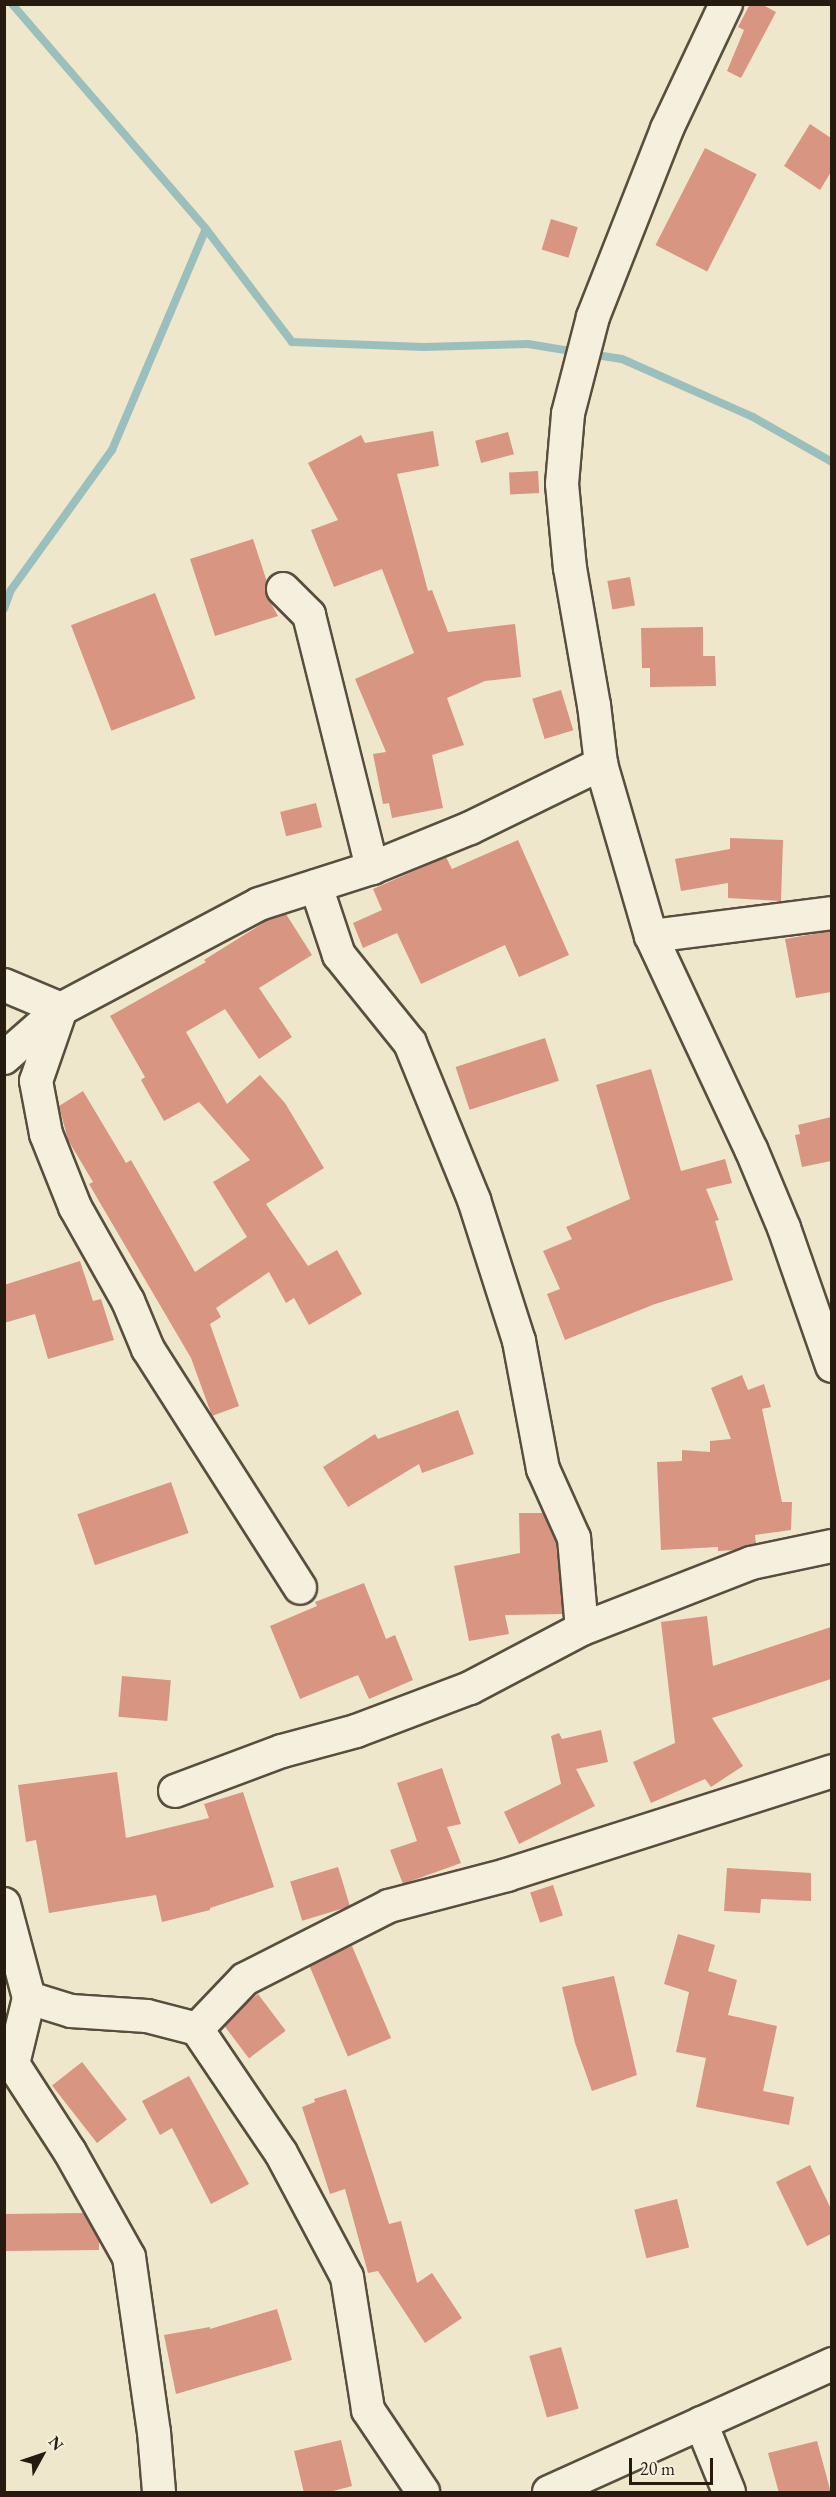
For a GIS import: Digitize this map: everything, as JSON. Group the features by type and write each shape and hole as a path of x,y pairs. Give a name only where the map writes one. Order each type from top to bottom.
{"street":[{"path":"726,4 667,129 593,316 568,414 562,484 570,568 594,705 601,764 651,936 759,1168 784,1228 831,1366"},
{"path":"283,589 309,615 372,868"},
{"path":"4,1058 61,1009 259,904 372,868 470,828 601,764"},
{"path":"316,886 339,956 410,1043 474,1200 519,1341 543,1468 574,1538 582,1629"},
{"path":"651,936 831,913"},
{"path":"4,985 61,1009"},
{"path":"61,1009 36,1081 46,1134 75,1207 128,1301 148,1348 300,1588"},
{"path":"175,1791 282,1751 356,1731 470,1688 582,1629 751,1563 831,1546"},
{"path":"197,2030 245,1979 389,1906 507,1875 831,1771"},
{"path":"4,1904 29,1998 13,2064 70,2151 129,2257 154,2432 159,2493"},
{"path":"29,1998 71,2011 147,2016 197,2030 281,2153 347,2277 369,2410 423,2493"},
{"path":"549,2493 831,2364"},
{"path":"701,2423 729,2493"}],"building":[{"path":"750,4 761,4 776,12 741,78 727,71 744,30 738,27"},
{"path":"810,124 831,138 831,172 820,190 784,166"},
{"path":"705,148 757,174 707,271 656,245"},
{"path":"551,219 578,227 568,258 542,250"},
{"path":"433,431 439,466 397,474 428,591 432,590 448,632 515,624 521,677 485,681 447,698 464,745 432,755 443,808 392,818 389,803 383,804 373,754 386,752 355,679 414,653 382,569 334,587 311,530 338,520 308,463 361,435 365,443"},
{"path":"508,432 514,454 481,463 475,441"},
{"path":"538,471 539,493 510,494 509,473"},
{"path":"253,539 267,582 266,594 278,616 215,636 190,559"},
{"path":"630,577 635,606 612,610 607,581"},
{"path":"155,593 195,698 111,731 71,625"},
{"path":"703,627 703,656 715,656 716,686 650,687 650,668 642,668 641,628"},
{"path":"561,690 573,730 545,739 532,699"},
{"path":"316,803 322,827 286,836 280,812"},
{"path":"730,838 783,840 781,901 728,898 728,883 681,891 675,859 730,849"},
{"path":"518,840 569,955 519,977 505,945 421,984 397,933 363,948 353,923 382,910 373,889 446,857 452,869"},
{"path":"286,914 312,955 259,988 292,1037 259,1059 225,1009 186,1032 227,1104 260,1075 285,1103 324,1168 266,1204 308,1266 337,1250 362,1294 309,1325 294,1298 286,1303 269,1272 216,1308 221,1317 210,1324 239,1406 212,1416 191,1358 89,1184 93,1182 68,1140 59,1106 83,1091 126,1163 131,1160 195,1272 247,1237 213,1182 250,1160 199,1102 164,1121 141,1080 145,1077 110,1016 206,962 204,960 268,920"},
{"path":"831,931 831,992 796,998 785,939"},
{"path":"545,1038 559,1081 470,1110 456,1067"},
{"path":"651,1069 681,1171 725,1159 732,1183 706,1189 719,1220 715,1221 733,1280 655,1304 565,1340 547,1294 560,1289 543,1251 572,1239 566,1227 630,1199 596,1085"},
{"path":"831,1117 831,1161 802,1167 795,1135 800,1134 798,1125"},
{"path":"80,1261 93,1301 101,1299 114,1340 48,1359 35,1314 4,1323 4,1285"},
{"path":"742,1375 748,1390 764,1384 771,1407 762,1409 782,1502 792,1502 791,1530 755,1535 756,1544 736,1550 718,1551 718,1547 661,1550 657,1462 682,1461 682,1450 710,1452 710,1441 731,1439 711,1388"},
{"path":"458,1410 474,1454 422,1473 419,1464 348,1507 323,1467 375,1434 378,1439"},
{"path":"171,1482 189,1533 95,1565 77,1514"},
{"path":"519,1513 543,1513 556,1543 563,1614 505,1615 509,1634 469,1641 454,1566 520,1553"},
{"path":"364,1583 386,1639 395,1635 413,1680 369,1699 358,1675 300,1699 270,1626 317,1606 315,1602"},
{"path":"707,1616 713,1666 831,1627 831,1679 712,1718 743,1766 711,1787 705,1779 651,1803 633,1762 675,1743 661,1622"},
{"path":"122,1676 171,1680 167,1721 118,1717"},
{"path":"601,1730 608,1762 576,1769 595,1806 519,1844 504,1812 561,1784 551,1736 559,1733 562,1739"},
{"path":"442,1768 461,1824 447,1827 461,1863 403,1884 390,1850 417,1841 397,1783"},
{"path":"117,1772 126,1838 209,1818 204,1804 243,1792 274,1887 210,1908 210,1910 162,1922 156,1895 49,1913 36,1840 26,1842 18,1785"},
{"path":"338,1867 350,1906 302,1921 290,1882"},
{"path":"727,1868 811,1873 811,1901 761,1899 760,1913 724,1911"},
{"path":"553,1885 563,1915 540,1923 530,1892"},
{"path":"678,1934 715,1945 708,1971 737,1980 728,2015 777,2026 763,2091 794,2097 789,2125 696,2107 706,2058 676,2052 689,1992 664,1984"},
{"path":"352,1946 391,2038 348,2056 309,1964"},
{"path":"614,1976 637,2075 592,2091 575,2043 562,1987"},
{"path":"258,1994 286,2031 249,2058 221,2022"},
{"path":"82,2062 127,2120 97,2143 52,2085"},
{"path":"189,2076 249,2184 211,2204 172,2128 160,2135 142,2101"},
{"path":"346,2089 389,2224 401,2221 417,2283 432,2273 462,2318 425,2343 378,2271 368,2273 345,2189 330,2194 302,2107 315,2102 314,2099"},
{"path":"810,2165 831,2209 831,2234 807,2246 776,2182"},
{"path":"677,2199 689,2248 646,2258 634,2210"},
{"path":"84,2213 99,2241 99,2250 4,2251 4,2214"},
{"path":"277,2309 292,2360 176,2394 164,2335 210,2327 210,2329"},
{"path":"561,2347 579,2409 547,2418 529,2356"},
{"path":"341,2440 352,2486 326,2493 304,2493 294,2451"},
{"path":"817,2441 831,2493 779,2493 768,2453"}],"waterway":[{"path":"12,4 206,229 292,342 424,347 528,344 577,352"},
{"path":"4,609 11,590 112,450 206,229"},
{"path":"590,354 622,359 753,417 832,462"}]}
